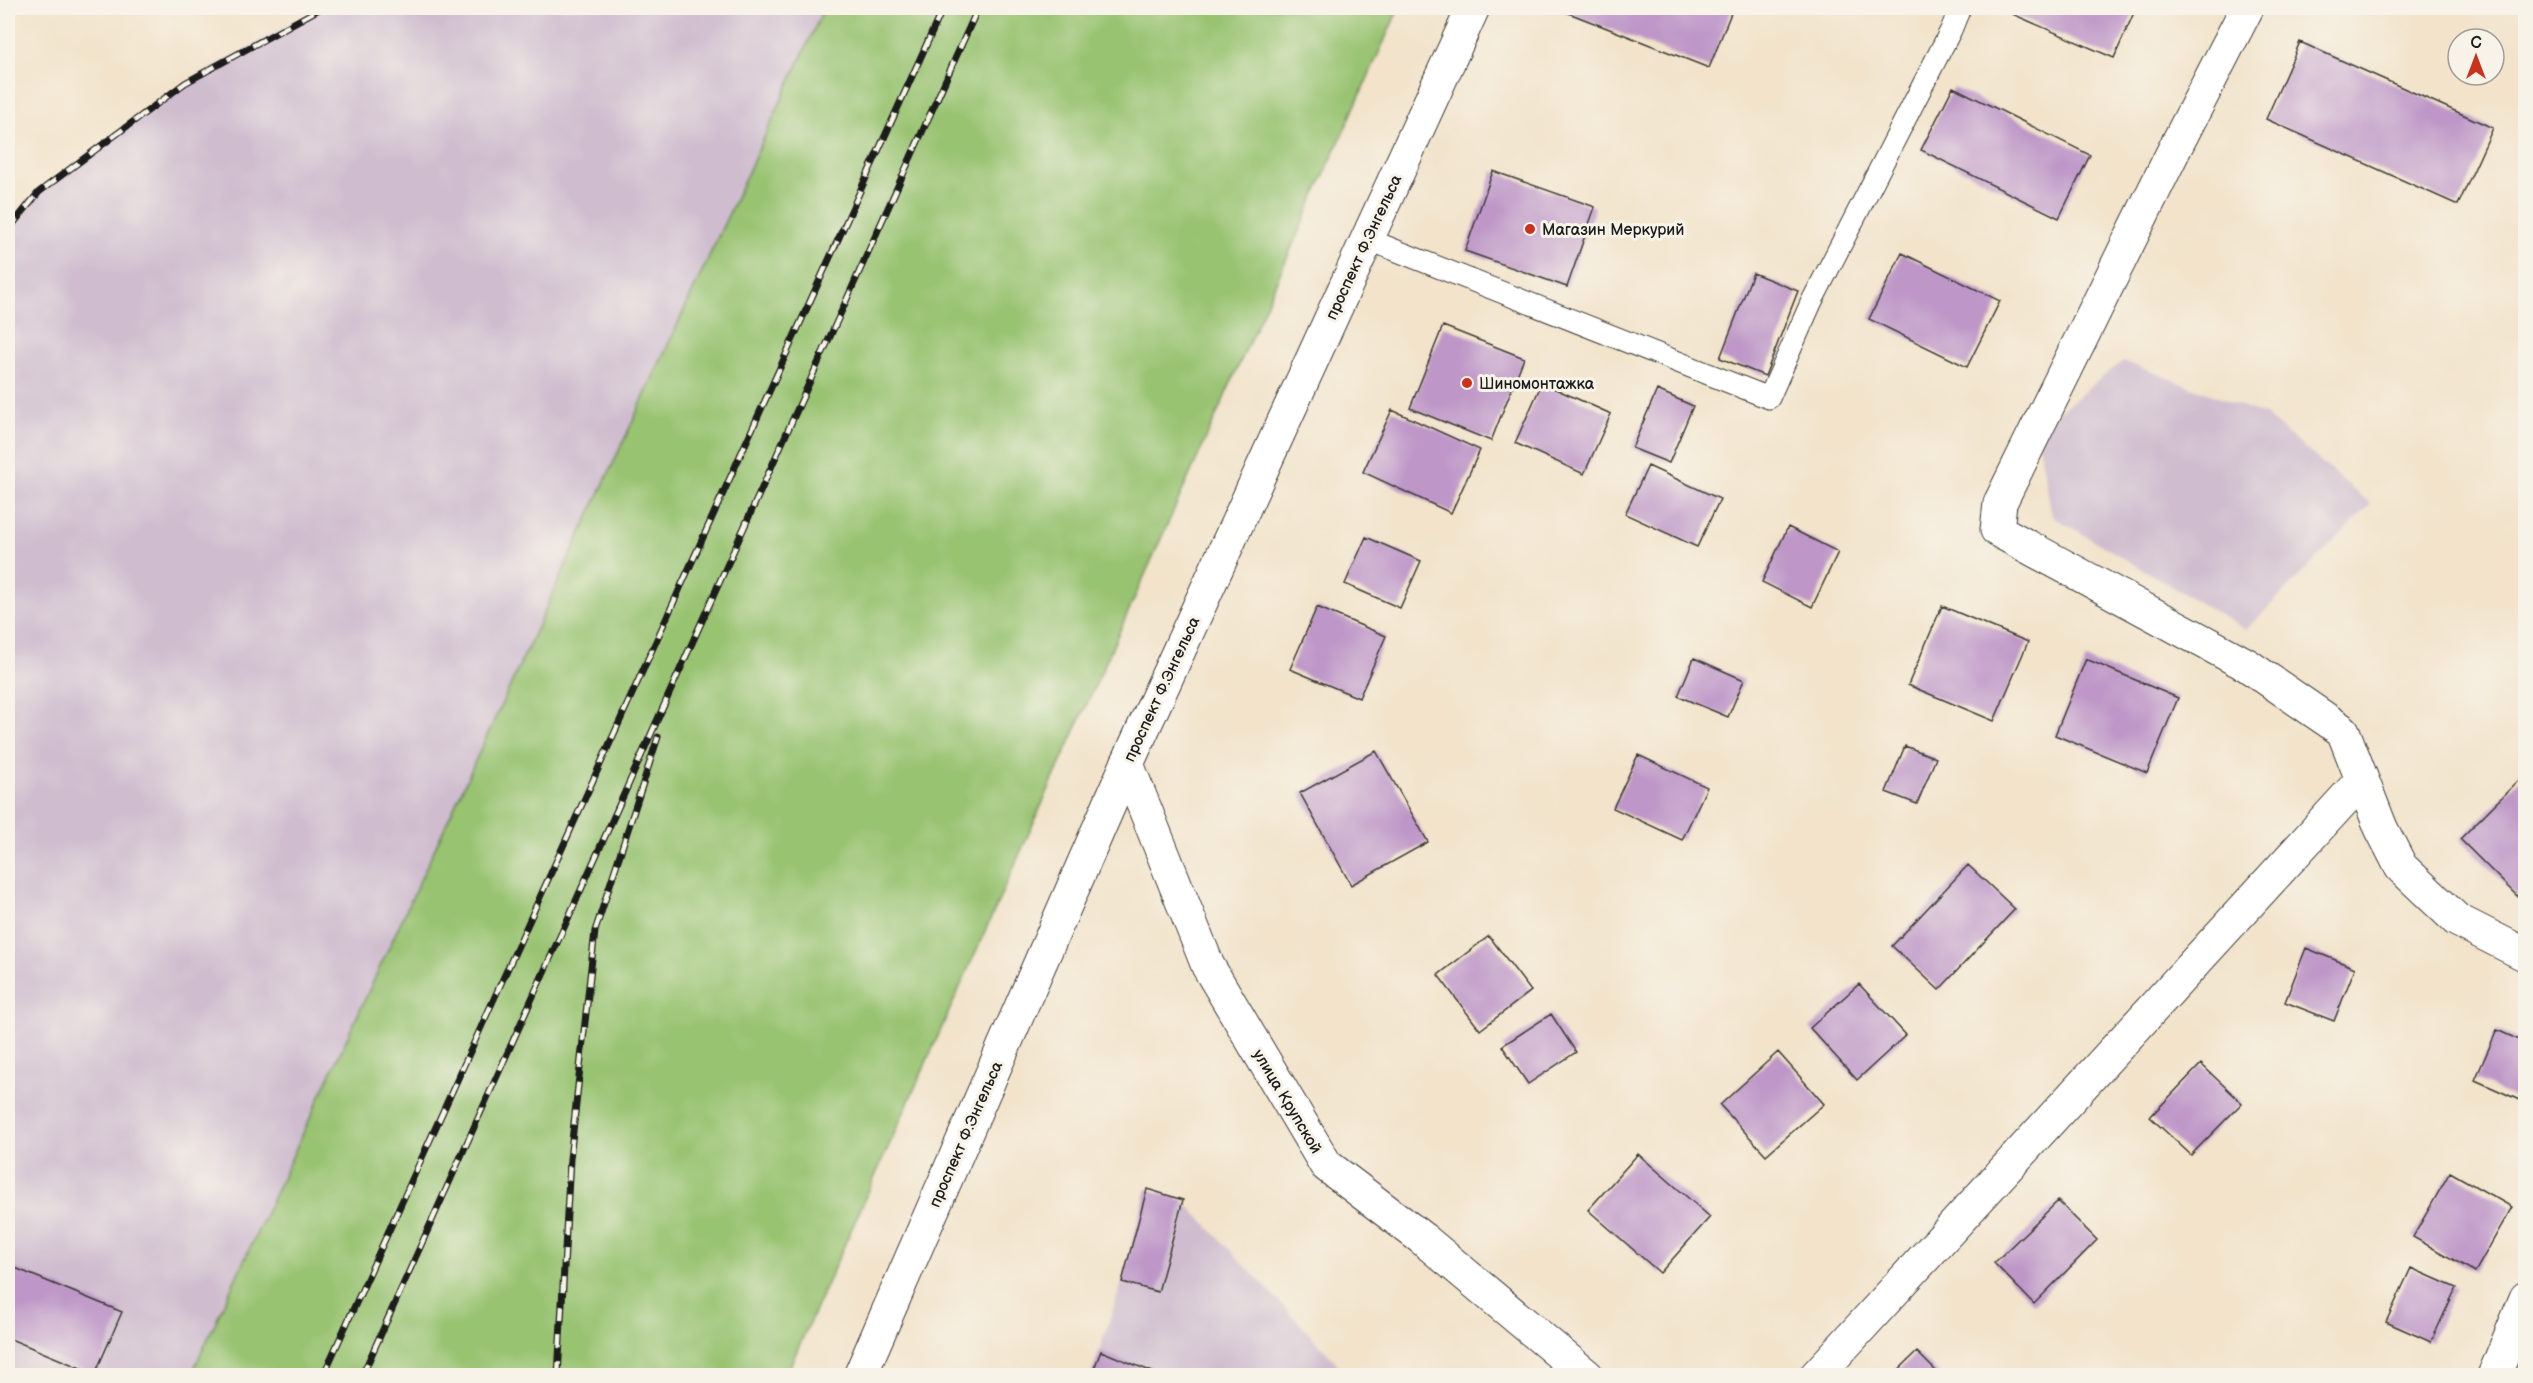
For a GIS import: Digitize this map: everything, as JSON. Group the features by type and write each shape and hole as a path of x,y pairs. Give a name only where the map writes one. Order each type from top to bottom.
{"street":[{"name":"проспект Ф.Энгельса","path":"860,1376 1126,764 1473,8"},
{"path":"2247,8 2170,158 2000,503 1997,530 2247,665 2343,731 2382,828 2402,867 2457,920 2526,955"},
{"name":"улица Крупской","path":"1126,764 1208,966 1326,1165 1423,1239 1587,1376"},
{"path":"1816,1376 2362,780"},
{"path":"2494,1376 2526,1298"}],"lane":[{"path":"1367,239 1769,398 1811,303 1951,30 1960,8"}],"shaded area":[{"path":"321,8 824,8 191,1375 8,1376 8,230 39,192 185,83"},
{"path":"2123,361 2265,415 2371,504 2246,630 2052,516 2036,429"},
{"path":"1147,1189 1183,1200 1348,1375 1091,1376 1122,1282"}],"green space":[{"path":"824,8 1399,8 786,1375 191,1375"}],"building":[{"path":"1562,8 1733,8 1709,68 1561,10"},
{"path":"2004,8 2136,8 2114,58 2003,10"},
{"path":"2300,42 2493,128 2458,205 2266,119"},
{"path":"1953,87 2090,155 2059,218 1921,150"},
{"name":"Магазин Меркурий","path":"1493,171 1595,207 1567,287 1465,251"},
{"path":"1902,253 2000,301 1967,367 1869,319"},
{"path":"1753,273 1798,291 1765,376 1720,358"},
{"name":"Шиномонтажка","path":"1443,326 1524,358 1491,441 1410,408"},
{"path":"1542,383 1611,414 1584,474 1515,443"},
{"path":"1657,390 1693,406 1669,463 1632,448"},
{"path":"1392,410 1480,450 1451,513 1363,472"},
{"path":"1648,466 1720,499 1697,547 1625,514"},
{"path":"1788,527 1838,552 1812,607 1762,582"},
{"path":"1366,537 1421,561 1400,608 1345,584"},
{"path":"1942,606 2028,642 1994,721 1908,685"},
{"path":"1317,607 1386,636 1359,698 1290,669"},
{"path":"1694,658 1744,680 1728,717 1678,696"},
{"path":"2086,659 2178,698 2147,773 2055,735"},
{"path":"1905,746 1936,758 1917,804 1886,792"},
{"path":"1376,751 1428,842 1351,885 1300,793"},
{"path":"1638,755 1707,787 1682,840 1613,808"},
{"path":"2526,773 2526,889 2518,897 2460,839"},
{"path":"1968,865 2015,909 1939,990 1892,946"},
{"path":"1489,936 1531,991 1480,1030 1438,975"},
{"path":"2306,948 2355,968 2334,1021 2285,1002"},
{"path":"1859,984 1906,1035 1857,1080 1810,1028"},
{"path":"1551,1014 1576,1052 1528,1084 1502,1046"},
{"path":"2497,1030 2526,1043 2526,1103 2475,1080"},
{"path":"1778,1052 1824,1104 1766,1155 1720,1105"},
{"path":"2201,1064 2242,1103 2191,1155 2150,1117"},
{"path":"1638,1154 1710,1217 1660,1273 1588,1210"},
{"path":"2450,1172 2512,1207 2475,1272 2413,1237"},
{"path":"1147,1189 1183,1200 1158,1292 1122,1282"},
{"path":"2058,1201 2097,1240 2034,1304 1994,1263"},
{"path":"8,1265 122,1312 95,1374 8,1338"},
{"path":"2411,1268 2456,1288 2431,1342 2386,1322"},
{"path":"1101,1351 1160,1375 1160,1376 1091,1376"},
{"path":"1917,1352 1941,1376 1892,1376"}],"railway":[{"path":"8,230 39,192 185,83 321,8"},
{"path":"323,1376 943,8"},
{"path":"362,1376 978,8"},
{"path":"558,1376 570,1159 595,931 658,737"}],"place":[{"name":"Магазин Меркурий","path":"1530,229"},
{"name":"Шиномонтажка","path":"1467,383"}]}
